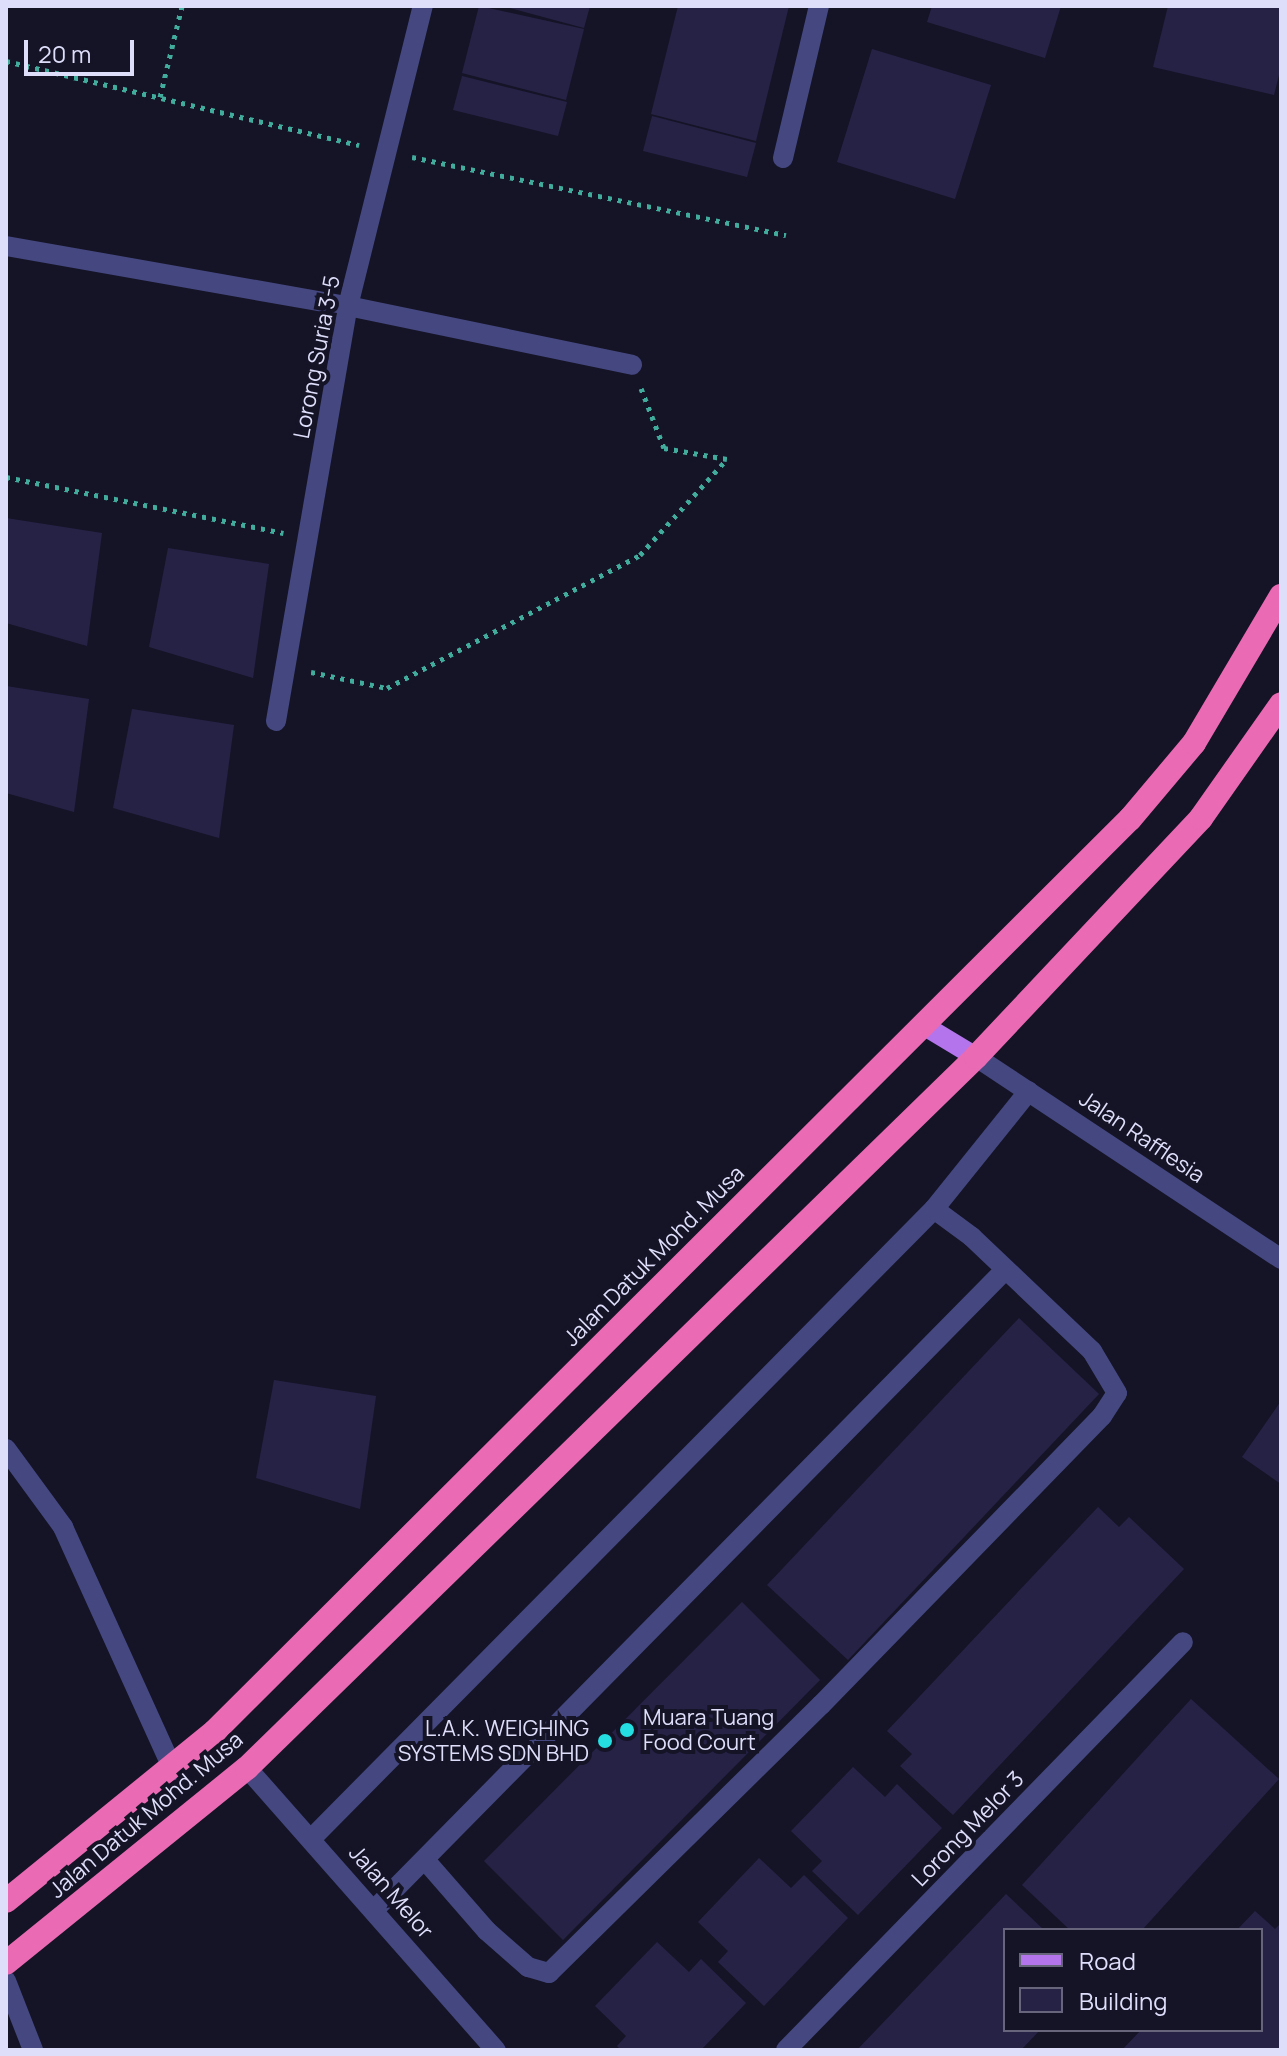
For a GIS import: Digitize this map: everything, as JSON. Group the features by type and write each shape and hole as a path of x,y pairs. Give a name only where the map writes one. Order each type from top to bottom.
{"highway":[{"name":"Jalan Datuk Mohd. Musa","path":"6,1901 173,1770 1130,819 1194,743 1281,596"},
{"name":"Jalan Datuk Mohd. Musa","path":"6,1963 247,1768 976,1057 1201,818 1281,704"}],"main road":[{"path":"923,1025 976,1057"}],"street":[{"name":"Lorong Suria 3-5","path":"276,721 348,306 423,6"},
{"path":"783,158 819,6"},
{"path":"6,246 348,306 632,365"},
{"name":"Jalan Rafflesia","path":"976,1057 1281,1259"},
{"path":"313,1837 934,1209 1029,1091"},
{"path":"425,1860 487,1931 528,1967 549,1973 810,1717 1102,1416 1117,1393 1092,1351 1004,1271 972,1237 934,1209"},
{"path":"375,1909 1004,1271"},
{"path":"6,1449 63,1527 173,1770"},
{"name":"Lorong Melor 3","path":"786,2050 1183,1642"},
{"name":"Jalan Melor","path":"247,1768 313,1837 496,2050"},
{"path":"6,1981 33,2050"}],"path":[{"path":"160,97 182,6"},
{"path":"286,667 387,688 640,555 727,459 664,448 632,365"},
{"path":"6,477 308,538"}],"building":[{"path":"479,6 584,29 566,100 462,73"},
{"path":"502,6 590,6 584,28"},
{"path":"678,6 789,6 756,141 651,114"},
{"path":"932,6 1061,6 1045,58 927,22"},
{"path":"1168,6 1281,6 1281,67 1274,95 1153,67"},
{"path":"872,49 991,85 955,199 837,162"},
{"path":"462,76 567,102 558,136 453,110"},
{"path":"652,116 756,143 747,177 643,151"},
{"path":"6,518 102,533 87,646 6,623"},
{"path":"168,548 269,564 253,678 149,647"},
{"path":"6,686 89,699 74,812 6,793"},
{"path":"132,709 234,725 219,838 113,808"},
{"path":"1019,1318 1099,1394 848,1660 767,1585"},
{"path":"274,1380 376,1396 360,1509 256,1478"},
{"path":"1281,1401 1281,1484 1242,1457"},
{"path":"1098,1507 1119,1527 1129,1517 1184,1569 953,1815 900,1766 912,1754 887,1731"},
{"path":"742,1602 820,1680 563,1940 484,1861"},
{"path":"1191,1699 1279,1779 1144,1928 1068,1928 1022,1885"},
{"path":"853,1767 885,1797 897,1784 942,1828 858,1915 812,1871 822,1861 791,1831"},
{"path":"759,1858 791,1888 804,1875 848,1918 764,2006 718,1962 728,1951 698,1922"},
{"path":"1006,1894 1042,1928 1003,1928 1003,2032 1038,2032 1021,2050 857,2050"},
{"path":"1255,1911 1275,1929 1281,1923 1281,2050 1122,2050 1139,2032 1263,2032 1263,1928 1239,1928"},
{"path":"657,1942 689,1972 701,1959 746,2003 701,2050 621,2050 617,2046 626,2036 595,2006"}],"place":[{"name":"Muara Tuang Food Court","path":"627,1730"},
{"name":"L.A.K. WEIGHING SYSTEMS SDN BHD","path":"605,1741"}]}
